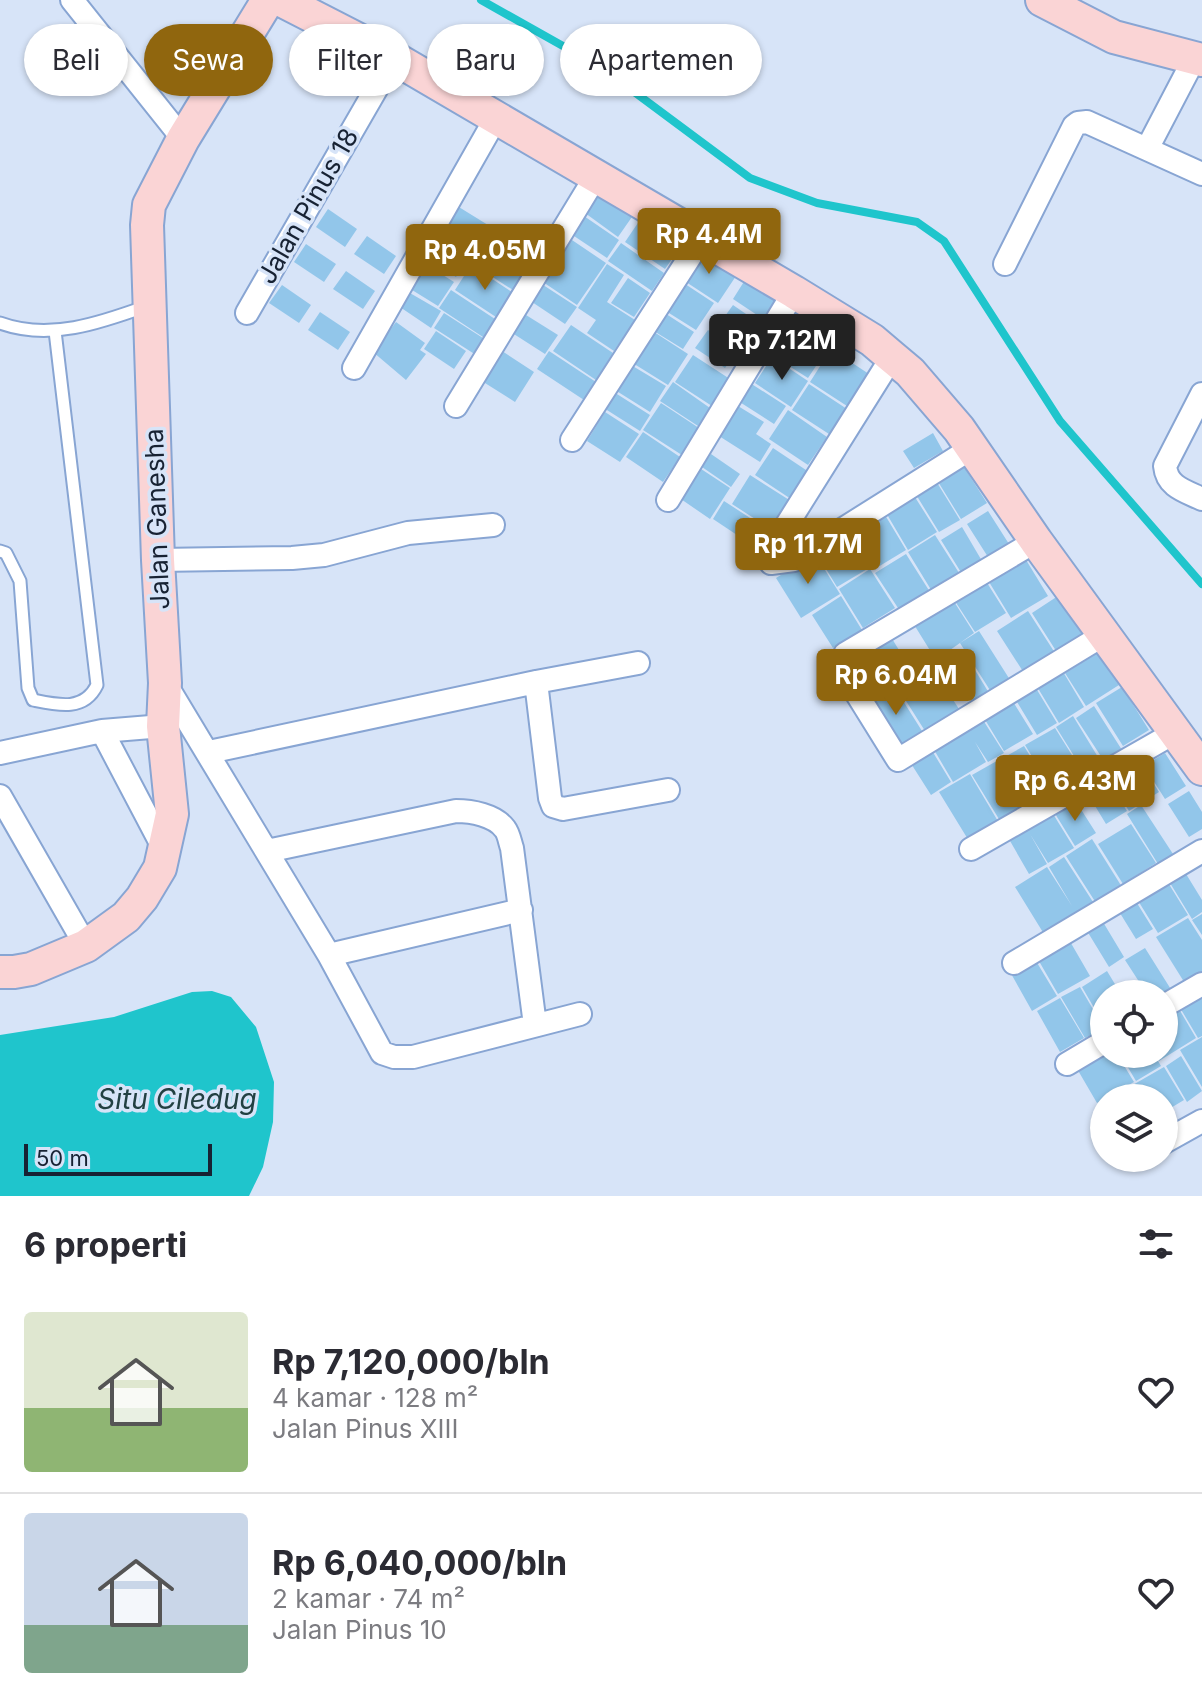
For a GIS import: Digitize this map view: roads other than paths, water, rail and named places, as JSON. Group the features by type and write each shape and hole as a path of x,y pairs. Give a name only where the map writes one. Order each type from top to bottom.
{"street":[{"path":"72,0 183,139"},
{"name":"Jalan Ganesha","path":"0,972 31,969 86,946 126,917 160,868 172,814 163,726 165,683 149,305 149,205 183,139 268,0"},
{"path":"281,0 328,24"},
{"path":"1042,0 1114,37 1198,59 1147,149"},
{"path":"411,68 794,292 872,340 910,372 972,448 1202,769"},
{"name":"Jalan Pinus 18","path":"247,313 372,96"},
{"path":"354,368 496,118"},
{"path":"1005,264 1074,126 1087,122 1202,174"},
{"path":"456,406 596,176"},
{"path":"572,440 702,238"},
{"path":"668,500 794,292"},
{"path":"892,357 771,550 771,563 794,560 972,448"},
{"path":"1202,394 1165,466 1171,484 1202,499"},
{"path":"158,560 324,555 408,533 493,525"},
{"path":"1036,541 845,654 842,670 898,760 1105,634"},
{"path":"209,752 638,663"},
{"path":"536,682 553,806 563,809 668,790"},
{"path":"165,683 329,955 382,1053 394,1057 413,1057 580,1014"},
{"path":"0,753 102,731 163,726"},
{"path":"102,731 164,849"},
{"path":"971,849 1174,733"},
{"path":"0,796 86,946"},
{"path":"267,851 456,811 473,811 505,829 512,848 535,1025"},
{"path":"1014,963 1202,851"},
{"path":"329,955 521,910"},
{"path":"1178,998 1202,984"},
{"path":"1067,1064 1090,1050"},
{"path":"1178,1134 1202,1121"}],"lane":[{"path":"0,323 19,330 55,331 105,321 149,305"},
{"path":"0,551 6,553 20,581 28,688 33,700 57,705 78,704 92,696 97,685 55,331"}],"water":[{"name":"Situ Ciledug","path":"212,991 231,997 256,1027 274,1082 273,1122 263,1167 249,1196 0,1196 0,1035 114,1017 192,992"}],"waterway":[{"path":"481,0 602,68 750,178 817,203 917,222 944,241 1060,421 1202,584"}]}
